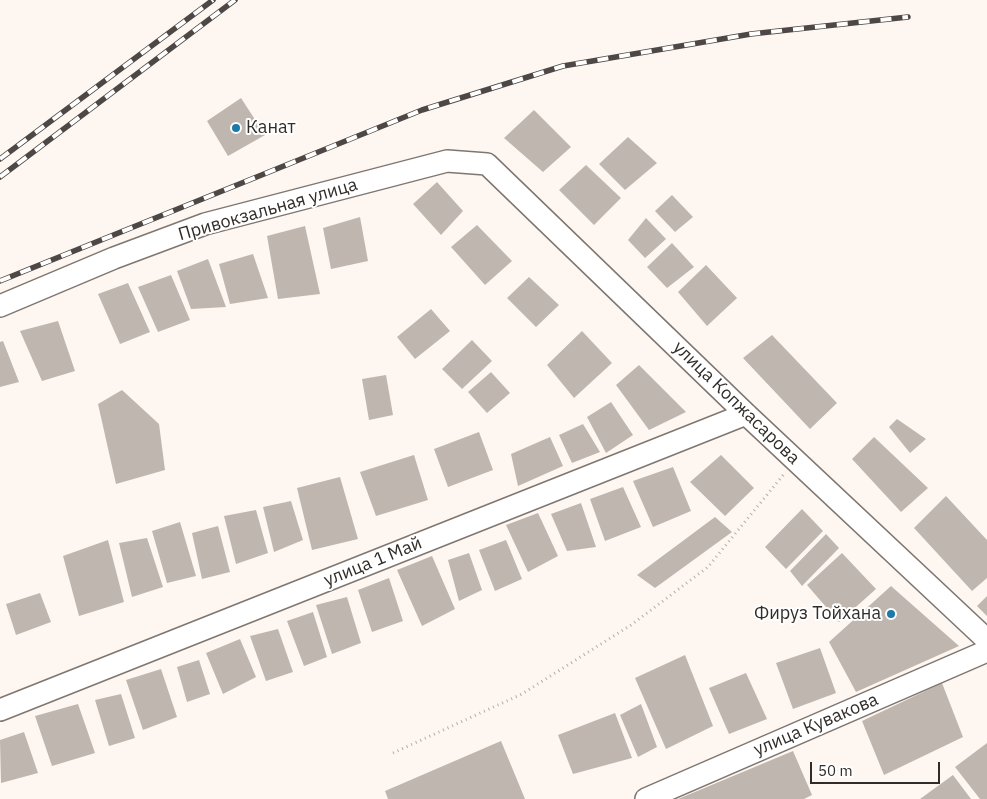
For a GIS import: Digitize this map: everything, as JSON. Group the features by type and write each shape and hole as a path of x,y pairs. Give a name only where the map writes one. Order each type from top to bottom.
{"street":[{"name":"Привокзальная улица","path":"0,306 114,258 205,224 447,161 487,164"},
{"name":"улица Копжасарова","path":"487,164 746,414 987,640"},
{"name":"улица 1 Май","path":"0,710 746,414"},
{"name":"улица Кувакова","path":"646,799 987,651"}],"path":[{"path":"393,753 522,694 631,625 708,567 795,460"}],"building":[{"name":"Канат","path":"241,98 265,135 228,156 207,121"},
{"path":"534,110 571,147 543,172 504,138"},
{"path":"628,137 657,163 625,190 599,164"},
{"path":"586,165 621,198 594,225 559,190"},
{"path":"437,182 463,211 441,235 413,204"},
{"path":"672,195 693,217 675,232 655,211"},
{"path":"360,217 368,261 331,269 323,228"},
{"path":"646,218 666,239 645,258 628,240"},
{"path":"477,225 512,261 485,285 451,247"},
{"path":"305,226 320,294 278,299 267,236"},
{"path":"672,243 694,267 667,288 647,267"},
{"path":"253,254 268,298 230,304 219,264"},
{"path":"208,259 226,307 191,309 177,271"},
{"path":"706,265 737,298 707,326 678,292"},
{"path":"171,275 190,320 158,332 138,287"},
{"path":"529,277 559,305 536,327 507,298"},
{"path":"128,283 150,332 120,344 98,294"},
{"path":"431,309 450,331 415,359 397,337"},
{"path":"58,321 75,371 42,381 20,331"},
{"path":"582,331 612,363 574,398 547,365"},
{"path":"772,335 837,403 810,429 743,358"},
{"path":"472,340 492,361 462,389 442,369"},
{"path":"3,341 19,382 0,387 0,342"},
{"path":"639,365 686,412 649,430 616,385"},
{"path":"491,372 510,393 487,413 468,392"},
{"path":"386,375 393,415 369,420 362,379"},
{"path":"122,390 159,424 165,470 116,484 98,404"},
{"path":"611,402 633,435 606,453 587,417"},
{"path":"897,419 926,439 910,453 889,427"},
{"path":"583,424 600,452 572,463 559,435"},
{"path":"479,432 493,470 448,487 434,449"},
{"path":"550,437 563,466 518,486 511,454"},
{"path":"874,437 928,488 901,512 852,459"},
{"path":"414,455 428,500 376,516 360,472"},
{"path":"721,455 754,488 725,516 690,482"},
{"path":"673,467 691,511 653,527 633,481"},
{"path":"340,477 358,539 312,550 297,488"},
{"path":"623,487 641,527 605,541 590,499"},
{"path":"946,496 987,540 987,578 972,591 914,528"},
{"path":"291,501 303,540 274,552 263,507"},
{"path":"581,503 596,547 567,551 551,514"},
{"path":"802,509 823,531 786,569 765,547"},
{"path":"256,510 268,553 236,564 224,516"},
{"path":"538,513 558,556 528,572 506,525"},
{"path":"715,517 732,532 655,588 637,575"},
{"path":"180,522 196,576 167,583 152,531"},
{"path":"218,526 230,572 202,579 192,533"},
{"path":"826,534 839,548 802,586 790,571"},
{"path":"147,538 163,587 132,597 119,543"},
{"path":"108,540 124,602 79,616 63,556"},
{"path":"506,540 522,579 495,591 479,550"},
{"path":"469,553 482,590 459,601 448,560"},
{"path":"842,553 876,589 839,622 807,585"},
{"path":"432,556 455,609 422,626 397,570"},
{"path":"389,578 403,621 372,632 358,590"},
{"name":"Фируз Тойхана","path":"891,586 959,646 856,692 829,642"},
{"path":"40,593 51,622 16,635 6,604"},
{"path":"987,596 987,616 977,606"},
{"path":"347,597 361,643 332,654 316,605"},
{"path":"313,612 327,657 304,666 287,621"},
{"path":"278,629 293,672 266,681 250,636"},
{"path":"240,639 256,677 223,694 206,653"},
{"path":"820,648 836,693 793,709 776,663"},
{"path":"685,655 713,726 666,749 635,678"},
{"path":"199,660 210,694 187,702 177,667"},
{"path":"161,669 177,717 143,730 126,680"},
{"path":"746,673 767,719 729,734 709,688"},
{"path":"942,683 963,737 884,775 862,721"},
{"path":"121,694 135,738 109,746 95,700"},
{"path":"78,704 95,753 52,766 35,716"},
{"path":"641,704 657,747 638,757 620,715"},
{"path":"615,713 632,758 573,774 558,735"},
{"path":"24,732 38,773 1,783 0,740"},
{"path":"501,741 525,799 388,799 385,791"},
{"path":"987,743 987,799 980,799 955,767"},
{"path":"793,751 812,795 804,799 678,799"},
{"path":"953,775 971,799 920,799"}],"railway":[{"path":"0,159 213,0"},
{"path":"0,177 235,0"},
{"path":"0,281 422,110 563,66 751,34 908,17"}],"place":[{"name":"Канат","path":"236,128"},
{"name":"Фируз Тойхана","path":"891,614"}]}
